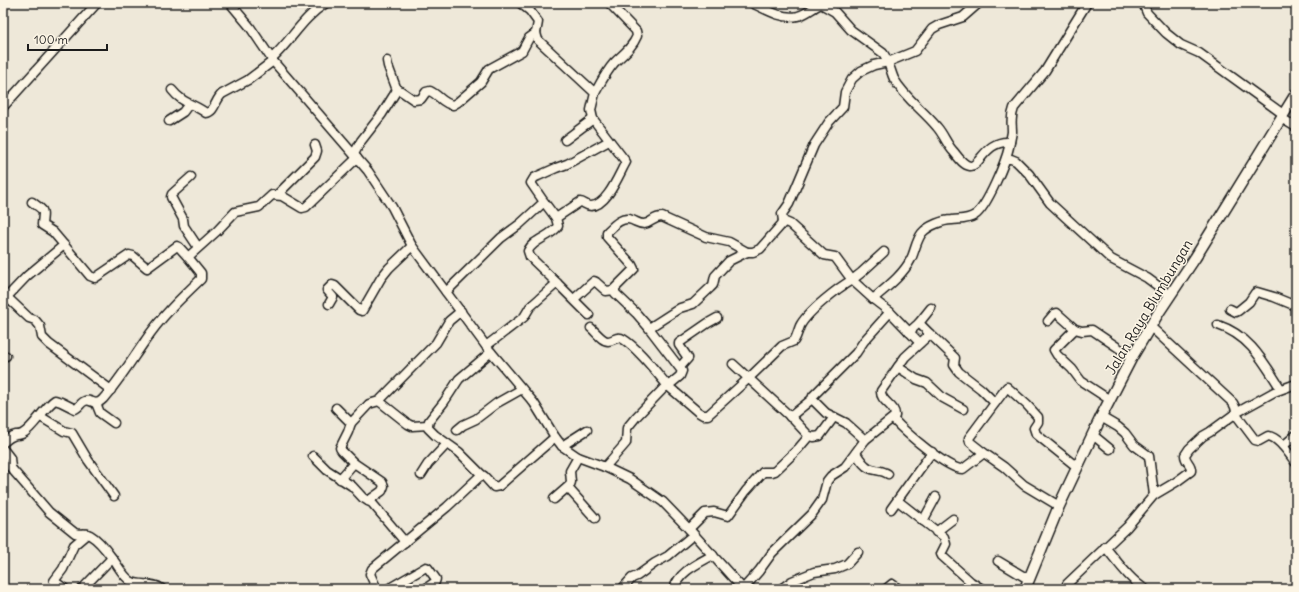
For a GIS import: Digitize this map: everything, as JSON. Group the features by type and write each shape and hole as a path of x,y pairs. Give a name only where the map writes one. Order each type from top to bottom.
{"main road":[{"name":"Jalan Raya Blumbungan","path":"1025,589 1059,506 1092,435 1132,357 1170,296 1196,258 1296,94"}],"street":[{"path":"3,107 97,3"},
{"path":"230,3 250,27 273,60 355,156 379,187 392,207 412,246 488,349 534,403 562,446 578,457 605,467 630,479 663,502 743,589 760,571 772,553 812,514 822,500 827,481 831,476 849,464 865,440 892,419 896,413 881,396 880,391 905,357 930,334"},
{"path":"172,90 177,97 196,106 206,113 210,113 213,110 218,97 248,80 273,60 312,13 326,3"},
{"path":"520,3 530,11 538,22 536,33 538,40 595,93"},
{"path":"556,218 580,202 594,206 602,200 609,193 626,162 609,142 593,119 591,110 595,93 606,72 630,49 637,36 636,31 609,3"},
{"path":"752,3 765,10 789,16 798,16 821,4 835,12 851,30 883,54 888,62 894,79 907,97 937,127 950,149 963,162 971,166 975,164 986,150 1001,142 1010,142"},
{"path":"649,328 680,308 693,304 713,285 715,276 719,270 729,261 747,252 760,250 780,227 783,221 782,214 789,204 809,154 829,122 843,107 845,92 852,79 861,71 874,65 888,62 915,51 932,29 939,24 963,17 979,3"},
{"path":"873,298 896,279 909,262 916,243 922,233 943,221 966,220 976,214 987,200 1006,159 1012,131 1011,114 1014,108 1045,71 1087,3"},
{"path":"1143,3 1147,13 1152,19 1176,41 1199,54 1296,127"},
{"path":"387,61 397,90 414,100 421,99 426,92 430,91 445,103 453,105 481,82 489,69 522,51 529,38 536,33"},
{"path":"188,257 217,231 234,212 259,207 272,195 282,196 302,208 306,207 355,156 361,141 382,114 397,90"},
{"path":"169,121 183,112 189,104"},
{"path":"564,140 593,119"},
{"path":"589,314 530,257 528,251 529,248 558,226 556,218 531,183 534,178 567,164 609,142"},
{"path":"277,195 314,157 316,151 315,145"},
{"path":"1006,159 1016,161 1029,174 1050,203 1111,259 1147,278 1170,296"},
{"path":"191,177 172,194 171,197 183,219 184,226 198,247"},
{"path":"3,443 11,436 22,434 41,417 55,400 59,400 75,409 78,409 84,401 87,400 99,403 111,390 162,318 201,279 201,273 179,246 176,246 146,268 133,256 129,255 95,278 90,276 53,232 42,225 44,214 42,209 32,202"},
{"path":"446,292 477,264 501,238 520,224 544,202"},
{"path":"574,299 594,282 606,291 614,290 634,269 606,234 618,222 624,219 631,220 638,224 645,224 656,217 662,217 706,236 730,242 747,252"},
{"path":"783,221 790,224 824,255 835,257 852,280 890,312 920,344"},
{"path":"4,300 27,276 64,245"},
{"path":"329,304 333,298 327,290 332,286 335,286 359,310 362,311 381,278 389,268 412,246"},
{"path":"591,328 603,340 611,341 618,337 629,344 668,386 692,409 703,415 708,415 782,346 794,341 800,326 810,314 845,283 862,273 884,252"},
{"path":"555,437 499,486 494,487 459,452 435,436 428,428 428,425 429,421 459,379 488,349 524,317 530,307 557,283"},
{"path":"605,467 626,443 627,428 662,390 681,374 682,371 649,328 615,293 614,290"},
{"path":"1230,309 1236,312 1238,311 1249,302 1257,292 1296,306"},
{"path":"4,300 10,300 29,318 35,320 40,326 42,337 49,344 111,390"},
{"path":"909,332 919,323 931,308"},
{"path":"368,500 382,491 384,486 382,482 354,463 342,452 340,448 351,423 369,404 379,401 436,343 449,321 460,311"},
{"path":"790,417 812,399 813,396 856,353 864,341 890,312"},
{"path":"1048,321 1054,314 1057,313 1075,329 1082,331 1092,330 1132,357"},
{"path":"680,367 688,358 679,343 702,326 717,318"},
{"path":"919,323 955,358 954,365 959,372 981,389 995,403"},
{"path":"1218,325 1238,334 1257,352 1281,389"},
{"path":"1151,327 1233,403 1236,413 1255,440 1259,441 1273,436 1296,463"},
{"path":"1075,329 1054,350 1081,381 1110,400"},
{"path":"733,364 809,436 814,438 820,436 834,417"},
{"path":"898,366 916,379 927,383 943,398 963,409"},
{"path":"1066,589 1067,584 1127,527 1154,495 1189,473 1191,468 1185,455 1189,449 1203,436 1236,413 1274,392 1296,384"},
{"path":"1059,506 1024,485 970,442 970,436 1006,387 1009,388 1038,417 1038,422 1034,428 1036,434 1077,468"},
{"path":"457,430 463,425 476,419 497,403 522,389"},
{"path":"812,399 826,413 846,423 865,440"},
{"path":"379,401 412,426 428,425"},
{"path":"96,403 100,413 114,423"},
{"path":"336,408 351,423"},
{"path":"41,417 64,431 72,432 88,460 114,496"},
{"path":"1101,417 1118,427 1125,433 1131,442 1149,456 1154,495"},
{"path":"892,419 915,440 944,461 960,469 969,466 984,453"},
{"path":"562,446 587,430"},
{"path":"1092,435 1110,449"},
{"path":"622,589 632,578 668,556 691,532 705,513 714,512 728,516 746,491 763,472 772,472 775,470 798,449 809,436"},
{"path":"1283,446 1296,436"},
{"path":"421,475 428,464 447,444"},
{"path":"3,449 10,458 11,468 48,511 76,533 90,535 112,558 124,575 133,582 157,586 162,589"},
{"path":"891,509 932,452"},
{"path":"856,453 864,465 888,474"},
{"path":"313,456 327,470 352,486 359,495 376,507 406,542"},
{"path":"554,499 568,488 571,482 570,471 578,457"},
{"path":"340,479 354,463"},
{"path":"384,589 374,587 370,571 482,476"},
{"path":"568,488 595,518"},
{"path":"923,521 936,497"},
{"path":"898,501 944,537 946,544 941,554 942,556 971,582 982,589"},
{"path":"936,532 953,519"},
{"path":"65,589 54,580 63,569 74,545 87,534"},
{"path":"1105,547 1130,576 1145,589"},
{"path":"781,589 792,581 814,572 822,572 847,564 858,552"},
{"path":"674,589 677,582 686,572 713,555"},
{"path":"82,589 112,558"},
{"path":"998,561 1028,579"},
{"path":"388,589 397,587 426,567 436,579 435,582 425,589"},
{"path":"886,589 892,584 899,589"}]}
